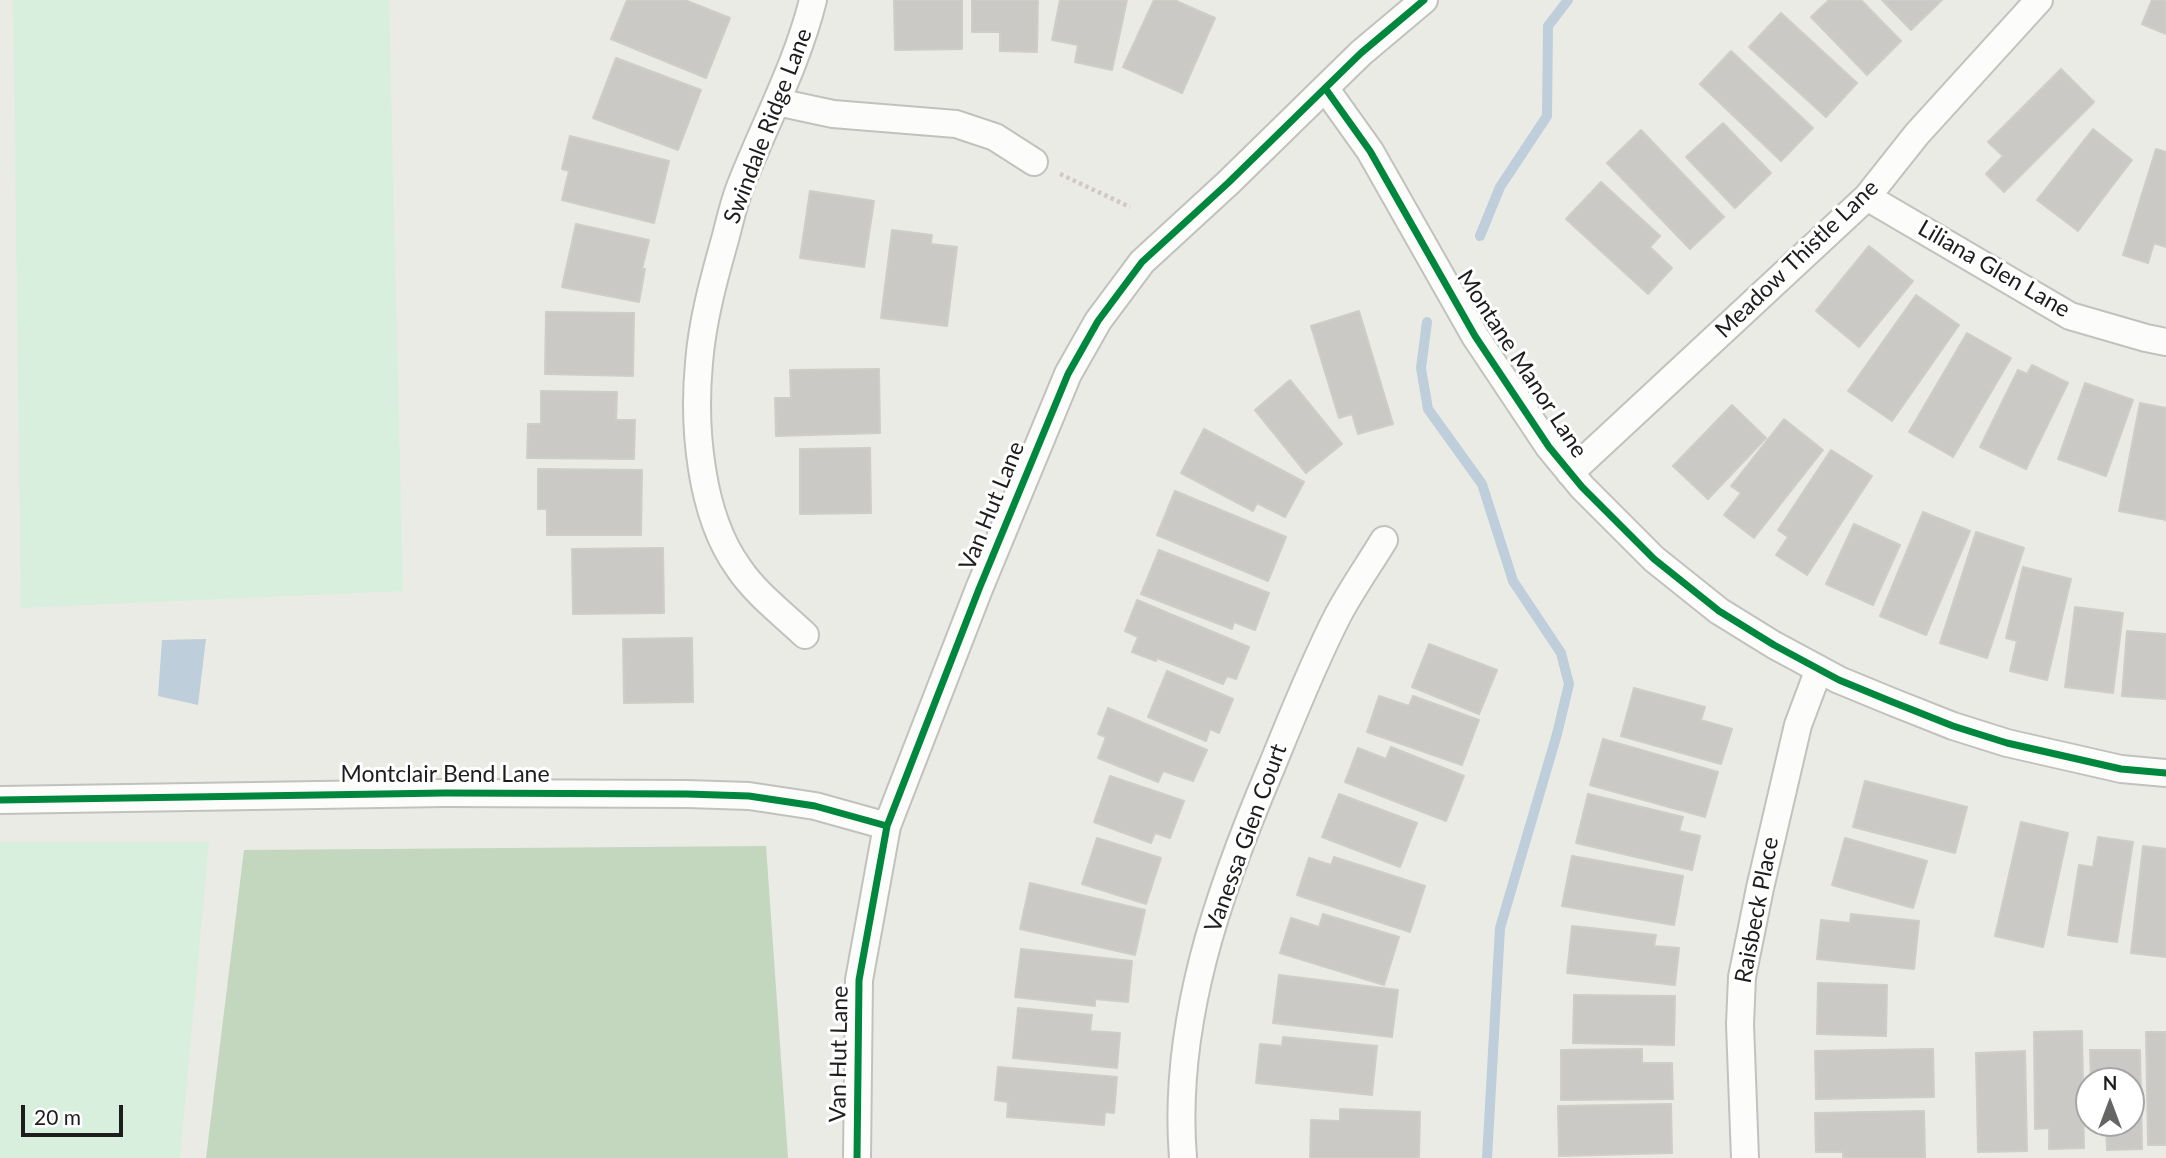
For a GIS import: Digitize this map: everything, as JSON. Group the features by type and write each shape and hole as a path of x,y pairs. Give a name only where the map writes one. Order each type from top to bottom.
{"street":[{"name":"Swindale Ridge Lane","path":"805,635 737,567 719,532 706,491 699,441 699,361 717,268 739,190 807,27 813,0"},
{"name":"Van Hut Lane","path":"857,1158 859,980 887,826 1068,374 1098,321 1142,262 1361,53 1424,0"},
{"name":"Meadow Thistle Lane","path":"1570,473 1867,197 1917,134 2039,0"},
{"name":"Montane Manor Lane","path":"1325,88 1370,151 1475,336 1541,435 1570,473 1654,559 1708,602 1774,645 1839,680 1953,726 2007,743 2121,769 2166,773"},
{"path":"777,102 833,114 956,124 995,137 1034,162"},
{"name":"Liliana Glen Lane","path":"1867,197 2070,316 2166,342"},
{"name":"Vanessa Glen Court","path":"1183,1158 1182,1108 1187,1039 1204,952 1237,848 1338,616 1384,540"},
{"name":"Raisbeck Place","path":"1745,1158 1740,1024 1742,977 1798,725 1819,669"},
{"name":"Montclair Bend Lane","path":"0,800 446,793 687,794 749,796 816,806 887,826"}],"path":[{"path":"1034,162 1130,207"}],"green space":[{"path":"13,0 389,0 403,591 21,608"},
{"path":"0,842 209,842 180,1158 0,1158"},
{"path":"766,846 788,1158 206,1158 244,850"}],"water":[{"path":"206,639 198,705 158,696 162,640"}],"building":[{"path":"627,0 685,0 730,18 706,78 611,39"},
{"path":"894,0 962,0 962,49 895,50"},
{"path":"972,0 1038,0 1037,52 1000,51 1000,32 972,32"},
{"path":"1060,0 1127,0 1112,70 1075,62 1078,45 1052,40"},
{"path":"1154,0 1174,0 1215,18 1182,93 1123,67"},
{"path":"1829,0 1861,0 1901,41 1867,75 1811,17"},
{"path":"1882,0 1942,0 1911,30"},
{"path":"2152,0 2166,0 2166,34 2142,24"},
{"path":"1781,13 1857,83 1826,117 1749,47"},
{"path":"1731,51 1813,128 1781,161 1700,84"},
{"path":"616,58 701,90 678,150 593,118"},
{"path":"2061,69 2094,102 2004,192 1986,174 2003,156 1988,142"},
{"path":"1723,123 1771,173 1735,208 1686,157"},
{"path":"2093,129 2132,160 2078,231 2037,200"},
{"path":"1641,130 1724,217 1690,249 1607,163"},
{"path":"570,136 669,161 654,223 562,200 569,171 562,169"},
{"path":"2156,149 2166,152 2166,247 2154,243 2148,263 2123,255"},
{"path":"1601,182 1660,236 1650,247 1672,268 1648,294 1566,219"},
{"path":"810,191 874,201 864,267 800,258"},
{"path":"576,224 649,240 642,269 645,269 639,302 562,287"},
{"path":"892,230 932,235 931,244 957,247 947,326 881,318"},
{"path":"1869,246 1913,281 1859,347 1816,311"},
{"path":"1916,295 1959,325 1892,421 1848,391"},
{"path":"1359,311 1393,424 1358,434 1352,414 1339,418 1311,326"},
{"path":"546,312 634,313 633,376 545,374"},
{"path":"1967,333 2011,358 1953,457 1909,432"},
{"path":"2032,365 2068,383 2026,469 1980,447 2018,370 2027,374"},
{"path":"879,369 880,433 776,436 775,398 791,398 790,370"},
{"path":"1290,380 1342,444 1306,473 1255,410"},
{"path":"2085,383 2133,400 2106,476 2058,459"},
{"path":"541,391 617,392 616,420 635,420 634,459 527,458 528,424 541,424"},
{"path":"2140,403 2166,408 2166,520 2119,511"},
{"path":"1732,405 1766,438 1708,499 1673,466"},
{"path":"1784,419 1823,450 1754,538 1724,515 1741,493 1731,486"},
{"path":"1204,429 1304,482 1285,517 1257,503 1253,511 1181,473"},
{"path":"870,448 871,513 800,514 800,449"},
{"path":"1831,450 1872,476 1807,575 1776,555 1788,537 1778,530"},
{"path":"538,469 642,470 641,535 547,535 547,509 538,509"},
{"path":"1175,491 1286,537 1268,581 1157,535"},
{"path":"1923,512 1970,531 1926,635 1880,616"},
{"path":"1854,524 1900,545 1873,605 1826,584"},
{"path":"1976,532 2024,548 1987,658 1940,643"},
{"path":"663,548 664,613 573,614 572,549"},
{"path":"1159,550 1269,593 1255,630 1234,622 1232,629 1141,594"},
{"path":"2023,567 2071,579 2047,680 2010,671 2017,641 2006,638"},
{"path":"1137,600 1249,647 1236,679 1227,676 1223,684 1157,658 1156,661 1132,652 1138,637 1125,631"},
{"path":"2075,607 2123,613 2113,693 2065,687"},
{"path":"2127,631 2166,634 2166,699 2122,696"},
{"path":"692,638 693,702 624,703 623,639"},
{"path":"1429,644 1497,670 1479,714 1412,687"},
{"path":"1167,671 1233,699 1219,733 1210,729 1206,741 1148,717"},
{"path":"1634,688 1705,707 1701,720 1732,729 1721,764 1621,736"},
{"path":"1379,696 1409,706 1413,696 1479,720 1462,765 1367,732"},
{"path":"1108,708 1207,750 1193,781 1163,771 1158,782 1098,758 1106,737 1098,734"},
{"path":"1603,739 1718,772 1705,817 1590,785"},
{"path":"1391,747 1464,776 1446,821 1345,782 1358,748 1386,759"},
{"path":"1110,776 1184,801 1170,838 1155,833 1151,843 1094,822"},
{"path":"1865,781 1967,807 1955,853 1853,827"},
{"path":"1339,794 1417,823 1400,867 1322,837"},
{"path":"1588,794 1683,817 1679,831 1700,836 1692,870 1576,843"},
{"path":"2021,822 2068,833 2043,947 1995,936"},
{"path":"2098,837 2133,842 2117,942 2068,935 2079,865 2093,867"},
{"path":"1097,838 1161,858 1146,904 1082,884"},
{"path":"1845,838 1927,861 1913,908 1832,885"},
{"path":"2143,846 2166,849 2166,957 2131,953"},
{"path":"1572,856 1683,876 1674,925 1562,906"},
{"path":"1334,857 1425,886 1410,932 1297,895 1309,858 1331,865"},
{"path":"1030,883 1145,910 1135,955 1020,929"},
{"path":"1323,914 1399,937 1384,985 1280,953 1291,918 1319,927"},
{"path":"1851,914 1919,921 1914,969 1817,959 1821,920 1850,923"},
{"path":"1572,926 1656,935 1654,946 1679,948 1675,985 1567,973"},
{"path":"1021,949 1132,961 1128,1002 1095,999 1095,1006 1015,997"},
{"path":"1279,975 1398,990 1392,1037 1273,1023"},
{"path":"1818,983 1887,985 1886,1036 1817,1034"},
{"path":"1574,995 1675,996 1674,1045 1573,1043"},
{"path":"1018,1008 1092,1015 1090,1031 1120,1033 1117,1068 1013,1058"},
{"path":"2082,1031 2083,1067 2075,1067 2075,1137 2084,1137 2084,1148 2049,1149 2049,1128 2035,1129 2034,1032"},
{"path":"2146,1032 2166,1032 2166,1145 2148,1145"},
{"path":"1283,1037 1377,1046 1372,1095 1256,1083 1260,1044 1282,1046"},
{"path":"1642,1049 1642,1063 1672,1063 1673,1099 1561,1100 1561,1050"},
{"path":"1933,1049 1934,1097 1816,1099 1815,1051"},
{"path":"2090,1050 2140,1050 2140,1067 2091,1067"},
{"path":"2025,1051 2027,1151 1978,1152 1976,1053"},
{"path":"998,1067 1117,1077 1114,1113 1105,1112 1104,1125 1007,1117 1008,1102 995,1100"},
{"path":"1671,1104 1672,1153 1559,1156 1558,1106"},
{"path":"1340,1109 1420,1112 1419,1158 1310,1158 1311,1120 1340,1121"},
{"path":"1924,1111 1925,1158 1843,1158 1843,1152 1816,1152 1815,1113"},
{"path":"2106,1137 2142,1137 2142,1149 2107,1150"}],"waterway":[{"path":"1480,236 1500,187 1547,116 1548,26 1568,0"},
{"path":"1427,322 1421,368 1428,409 1482,484 1513,581 1561,653 1569,684 1500,928 1487,1158"}],"cycle path":[{"path":"857,1158 859,980 887,826 979,589 1068,374 1098,321 1142,262 1228,183 1361,53 1424,0"},
{"path":"1325,88 1370,151 1475,336 1549,447 1582,487 1654,559 1719,611 1839,680 1953,726 2007,743 2121,769 2166,773"},
{"path":"0,800 445,793 687,794 749,796 815,806 887,826"}]}
